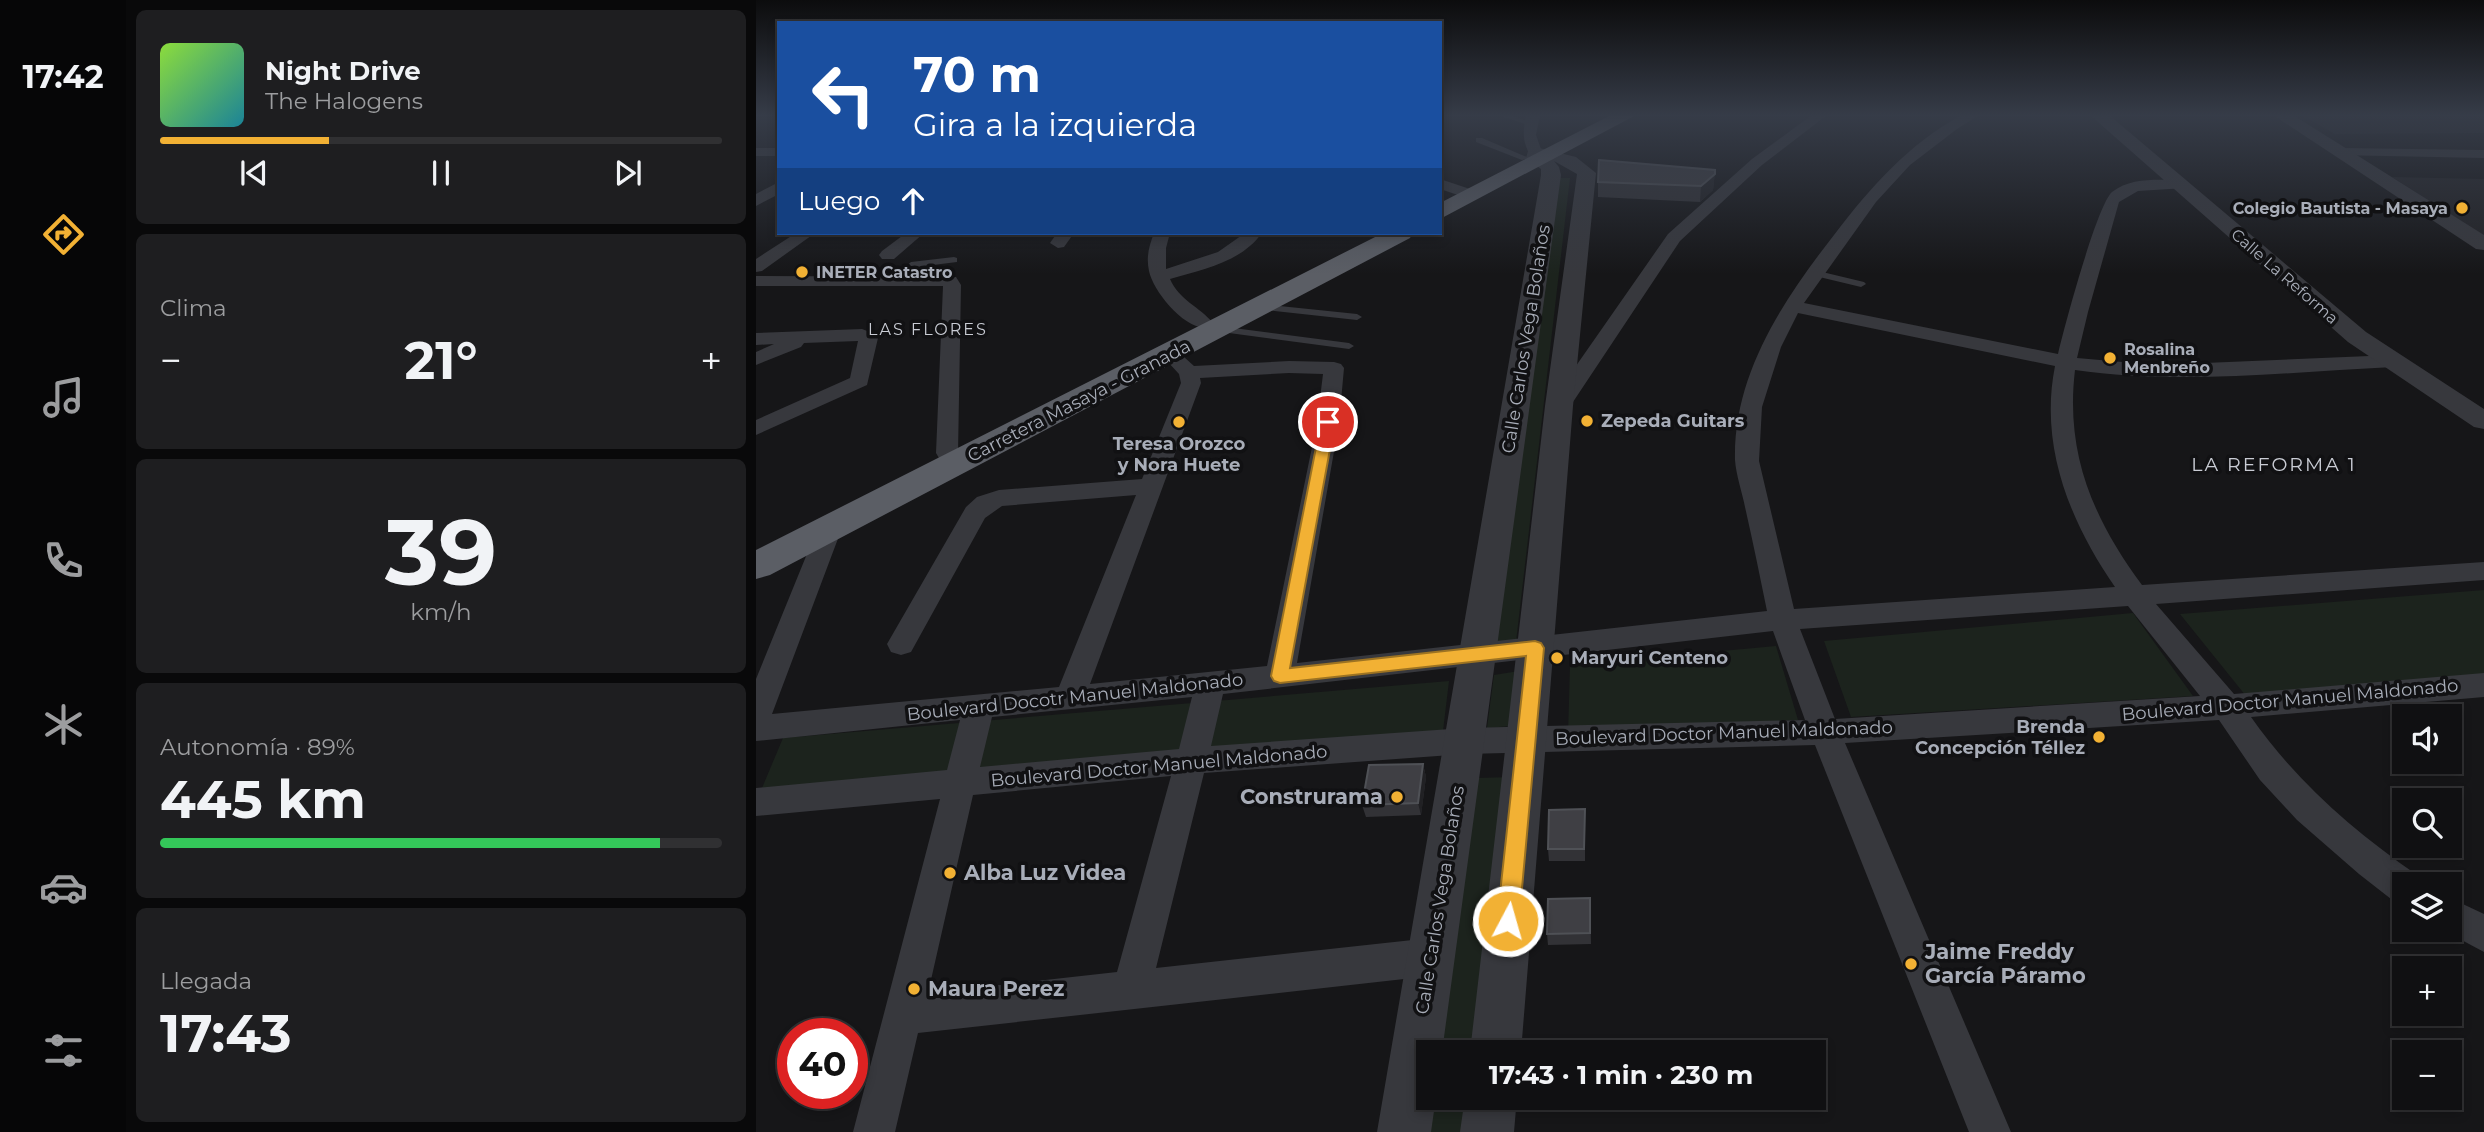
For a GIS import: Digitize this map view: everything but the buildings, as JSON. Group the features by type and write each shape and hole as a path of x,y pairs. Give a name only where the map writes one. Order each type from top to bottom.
{"highway":[{"path":"1442,209 1454,193 1513,168"},
{"path":"1586,168 1587,173"},
{"name":"Carretera Masaya - Granada","path":"756,551 947,453 1211,326 1375,235"},
{"name":"Carretera Masaya - Granada","path":"756,566 829,528 1177,364 1211,326 1260,307 1397,235"}],"street":[{"name":"Calle Carlos Vega Bolaños","path":"1404,1132 1550,168"},
{"path":"1581,168 1587,173"},
{"path":"1559,406 1674,238 1751,168"},
{"path":"1899,168 1870,199 1792,306 1771,347 1751,407 1747,461 1783,620 1825,732 1990,1132"},
{"name":"Calle La Reforma","path":"2160,168 2357,337 2484,421"},
{"path":"2366,168 2484,244"},
{"name":"Calle Carlos Vega Bolaños","path":"1496,1040 1559,406 1587,173"},
{"path":"2180,185 2135,186 2124,189 2112,201 2066,362 2061,421 2068,472 2090,523 2134,596 2227,707 2278,778 2323,824 2392,878"},
{"path":"756,201 777,188"},
{"path":"756,267 804,235"},
{"path":"888,255 913,235"},
{"path":"1161,235 1157,252 1159,277 1179,307 1211,326"},
{"path":"1159,277 1224,256 1241,247 1252,235"},
{"path":"756,281 944,280 953,285 947,453"},
{"path":"1792,306 2066,362 2113,369 2157,370 2393,361"},
{"path":"756,359 812,336"},
{"path":"756,338 869,338 860,381 756,428"},
{"path":"1070,698 1191,383 1177,364"},
{"path":"1177,364 1334,368 1328,422 1280,676"},
{"path":"901,645 975,513 986,503 999,498 1152,486"},
{"path":"756,717 829,528"},
{"path":"1476,653 1783,620 2484,571"},
{"name":"Boulevard Docotr Manuel Maldonado","path":"756,728 1211,684 1476,653"},
{"path":"1132,989 1211,684"},
{"name":"Boulevard Doctor Manuel Maldonado","path":"756,802 1189,761 1465,741 1825,732 2227,707 2484,685"},
{"path":"874,1132 979,706"},
{"path":"2462,922 2484,934"},
{"path":"902,1015 1431,957"},
{"path":"1487,1132 1490,1110"}],"lane":[{"path":"894,280 914,264 954,260"},
{"path":"1814,273 1861,284"},
{"path":"1260,307 1357,317"},
{"path":"1211,326 1349,346"}],"shaded area":[{"name":"Colegio Bautista - Masaya","path":"2392,177 2484,179 2484,236"},
{"path":"1559,178 1570,178 1516,642 1488,642"},
{"path":"2484,590 2484,674 2246,696 2180,614"},
{"path":"2133,613 2193,696 1851,717 1824,641"},
{"path":"1776,646 1798,720 1568,735 1570,665"},
{"path":"1519,671 1511,726 1487,728 1494,675"},
{"path":"1449,681 1443,731 762,788 783,738"},
{"path":"1514,777 1487,1040 1443,1040 1476,778"},
{"path":"1433,1110 1481,1110 1478,1132 1430,1132"}],"place":[{"name":"Colegio Bautista - Masaya","path":"2462,208"},
{"name":"INETER Catastro","path":"802,272"},
{"name":"Rosalina Menbreño","path":"2110,358"},
{"name":"Zepeda Guitars","path":"1587,421"},
{"name":"Teresa Orozco y Nora Huete","path":"1179,422"},
{"name":"Maryuri Centeno","path":"1557,658"},
{"name":"Brenda Concepción Téllez","path":"2099,737"},
{"name":"Construrama","path":"1397,797"},
{"name":"Alba Luz Videa","path":"950,873"},
{"name":"Jaime Freddy García Páramo","path":"1911,964"},
{"name":"Maura Perez","path":"914,989"}],"district":[{"name":"LAS FLORES","path":"928,329"},
{"name":"LA REFORMA 1","path":"2274,464"}],"route":[{"path":"1328,422 1280,676 1535,648 1508,921"}]}
